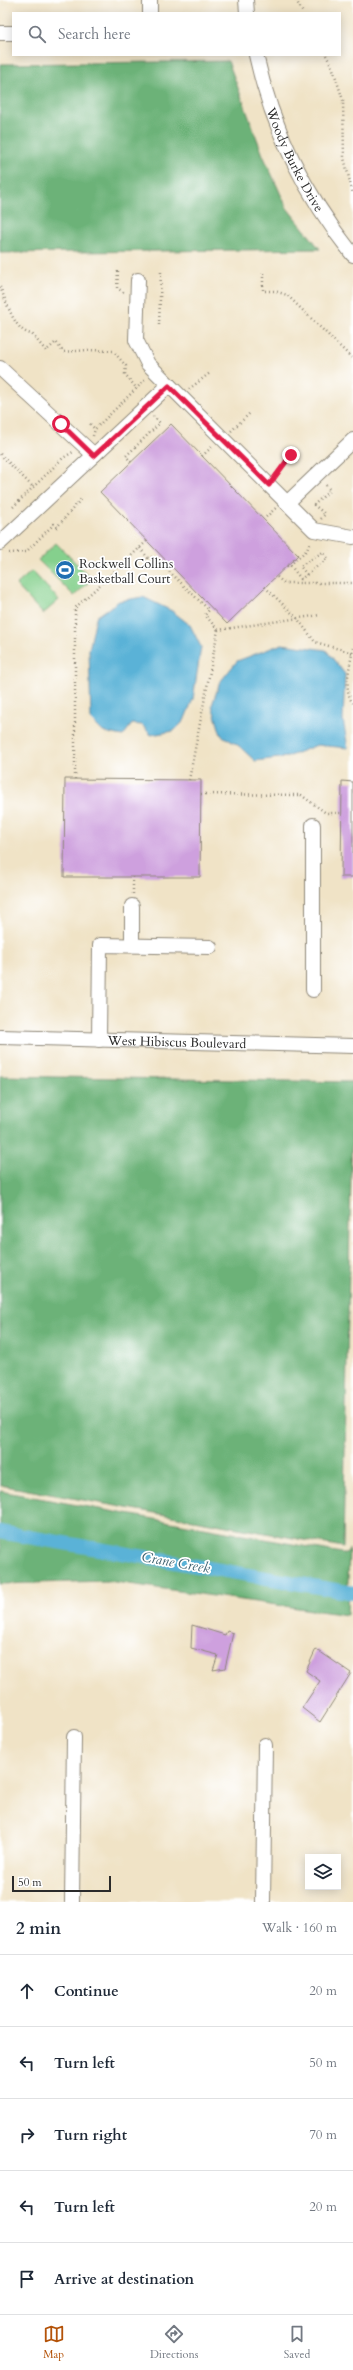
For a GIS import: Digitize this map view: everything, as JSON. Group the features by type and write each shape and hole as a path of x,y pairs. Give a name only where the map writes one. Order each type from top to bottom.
{"street":[{"path":"150,0 150,12"},
{"path":"246,0 247,12"},
{"path":"0,33 12,33"},
{"name":"Woody Burke Drive","path":"256,56 279,133 306,186 353,255"},
{"path":"138,280 136,340 148,364 269,485 282,505 314,530 353,537"},
{"path":"0,368 94,456"},
{"path":"3,548 94,456 169,386"},
{"path":"282,505 353,440"},
{"path":"313,990 314,825"},
{"path":"132,906 132,945"},
{"path":"99,1040 100,945 210,947"},
{"name":"West Hibiscus Boulevard","path":"0,1037 353,1046"},
{"path":"72,1902 74,1736"},
{"path":"263,1902 265,1746"}],"path":[{"path":"296,0 302,12"},
{"path":"326,56 333,69 343,100 344,158 353,194"},
{"path":"159,325 161,272"},
{"path":"263,273 263,291 275,291 288,295 353,359"},
{"path":"0,287 18,326 26,333 32,334 46,351 56,342 63,352 88,350 113,351 126,366 125,374 137,389"},
{"path":"302,308 306,304"},
{"path":"90,424 95,429"},
{"path":"0,454 33,487"},
{"path":"269,485 291,455"},
{"path":"3,548 26,552 54,524 57,527 82,498"},
{"path":"266,517 282,505"},
{"path":"75,780 75,608 147,542"},
{"path":"307,575 300,566 323,552 328,558 307,575 301,579 289,565 307,550 310,542"},
{"path":"140,548 148,558 154,557 208,610 205,614 218,630"},
{"path":"277,577 284,583 353,583"},
{"path":"265,586 297,618 315,642 353,653"},
{"path":"218,630 320,615"},
{"path":"189,780 218,630"},
{"path":"353,648 348,676 349,699 353,703"},
{"path":"201,794 301,795 326,813 342,813"},
{"path":"132,906 133,877"}],"green space":[{"path":"228,61 263,155 287,208 320,249 0,253 0,64"},
{"name":"Rockwell Collins Basketball Court","path":"56,543 92,579 74,596 38,560"},
{"path":"32,571 59,600 43,614 16,585"},
{"path":"0,1076 353,1082 343,1547 0,1485"},
{"path":"0,1491 342,1553 346,1553 349,1549 347,1615 108,1581 0,1584"}],"water":[{"path":"143,597 172,611 190,625 201,647 193,699 184,721 174,731 151,735 142,725 132,724 123,736 103,732 91,720 89,650 96,617 119,601"},
{"path":"282,644 326,650 345,674 343,720 348,748 317,745 287,757 255,761 239,746 221,735 212,705 220,682 237,661"}],"building":[{"path":"171,424 298,555 227,624 100,492"},
{"path":"65,779 201,780 200,877 64,877"},
{"path":"342,781 353,782 353,877 341,877"},
{"path":"192,1625 225,1635 227,1631 233,1633 225,1668 213,1670 218,1655 191,1648"},
{"path":"316,1649 351,1673 320,1722 302,1708 320,1681 306,1671"}],"waterway":[{"name":"Crane Creek","path":"0,1532 353,1593"}],"place":[{"name":"Rockwell Collins Basketball Court","path":"65,570"}],"route":[{"path":"61,424 94,456 169,386 269,485 291,455"}]}
